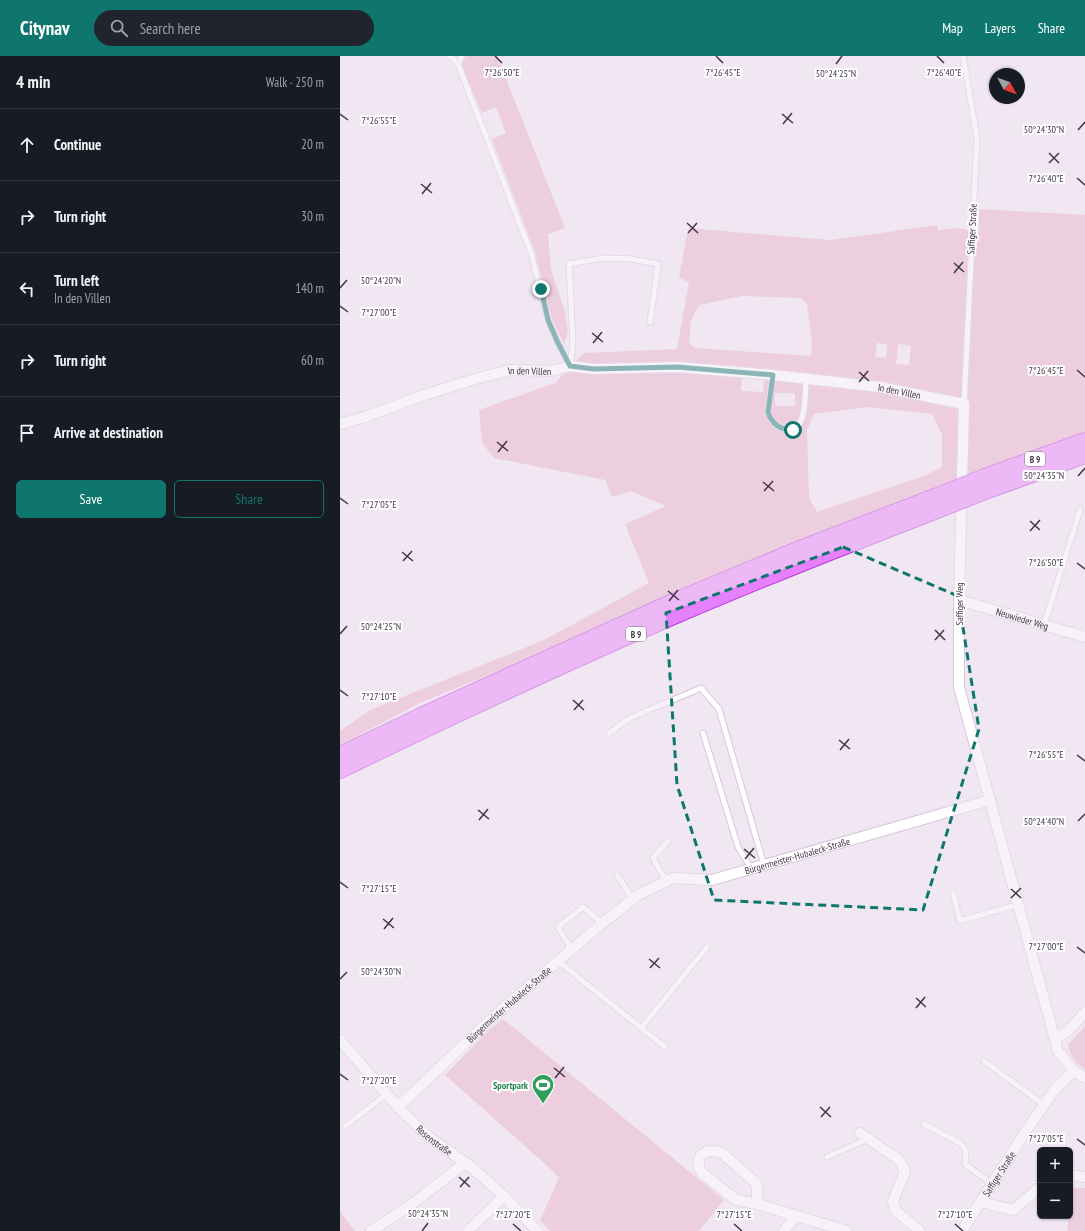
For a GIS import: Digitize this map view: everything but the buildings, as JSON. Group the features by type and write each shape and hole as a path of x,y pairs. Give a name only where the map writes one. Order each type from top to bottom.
{"highway":[{"name":"B 9","path":"340,755 421,716 674,602 800,549 936,503 985,484 1085,441"},
{"name":"B 9","path":"985,484 1085,454"},
{"name":"B 9","path":"340,770 428,727 676,615 807,561 936,503"}],"street":[{"name":"In den Villen","path":"340,424 365,417 475,379 510,370 550,370 570,366 594,369 677,367 773,375 880,387 964,404"},
{"name":"Saffiger Weg","path":"964,404 959,600 959,687 990,800"},
{"name":"Neuwieder Weg","path":"959,600 1085,637"},
{"name":"Bürgermeister-Hubaleck-Straße","path":"398,1107 493,1017 602,923 638,895 673,878 712,880 990,800"},
{"path":"990,800 1058,1050 1074,1071 1085,1078"},
{"path":"1055,1038 1067,1032 1085,1012"},
{"name":"Rosenstraße","path":"340,1040 398,1107 429,1137 465,1163 504,1196 538,1231"},
{"name":"Saffiger Straße","path":"962,1231 1028,1128 1055,1089 1074,1071"},
{"path":"860,1133 899,1160 905,1171 893,1201 896,1211 920,1231"},
{"path":"757,1204 758,1184 722,1153 708,1151 703,1154 699,1160 698,1166 701,1172 736,1200 757,1204 847,1231"},
{"path":"371,1231 408,1207 465,1163"},
{"path":"1073,1176 1085,1177"},
{"path":"981,1202 1013,1210 1037,1190"},
{"path":"468,1231 504,1196"},
{"path":"784,1231 796,1216"}],"lane":[{"path":"450,56 458,64 531,253 548,320 570,366"},
{"path":"458,64 462,56"},
{"name":"Saffiger Straße","path":"963,56 977,138 964,404"},
{"path":"570,366 573,343 569,264 603,258 632,259 658,264 650,322"},
{"path":"773,375 768,412 770,417 778,426 790,430 796,427 802,420 806,379"},
{"path":"1044,625 1080,510"},
{"path":"609,733 630,718 701,688 719,709 764,865"},
{"path":"703,733 738,847 751,868"},
{"path":"666,881 653,858 668,841"},
{"path":"617,875 633,899"},
{"path":"953,894 960,921 1018,904"},
{"path":"572,950 558,927 583,907 602,923"},
{"path":"641,1028 707,947"},
{"path":"558,961 665,1047"},
{"path":"984,1061 1044,1105"},
{"path":"345,1126 387,1094"},
{"path":"924,1124 960,1142 966,1151 966,1164 992,1184"},
{"path":"827,1157 868,1139"}],"highlighted area":[{"path":"843,547 958,596 979,729 923,910 714,900 677,785 666,613"}],"shaded area":[{"path":"466,56 497,56 565,228 548,234 551,269 565,312 568,331 564,344 552,319 535,252 492,139 506,133 496,107 482,113 461,65"},
{"path":"979,209 1085,215 1085,435 656,606 420,703 340,745 340,731 370,710 544,640 649,583 625,524 666,506 631,491 612,497 605,480 494,458 482,443 479,410 555,383 584,353 677,349 689,282 679,278 688,228 831,240 937,225 938,230 958,228 979,232","holes":["742,296 801,298 807,304 812,345 811,356 695,348 689,343 691,321 699,305","877,343 887,344 886,358 875,357","898,344 911,346 909,365 896,364","742,377 764,378 763,392 741,391","775,393 795,393 795,406 775,406","867,407 932,414 942,435 942,467 924,476 817,512 809,498 807,430 814,414"]},
{"name":"Sportpark","path":"503,1019 724,1200 699,1231 550,1231 540,1220 559,1178 445,1075 488,1031"},
{"path":"1085,1026 1085,1069 1074,1059 1068,1045"},
{"path":"1073,1188 1085,1188 1085,1231 1067,1231 1069,1219 1073,1219"},
{"path":"340,1211 355,1231 340,1231"}],"place":[{"name":"Sportpark","path":"543,1104"}],"route":[{"path":"541,289 548,320 570,366 594,369 677,367 773,375 768,412 773,422 778,426 784,429 793,430"}]}
